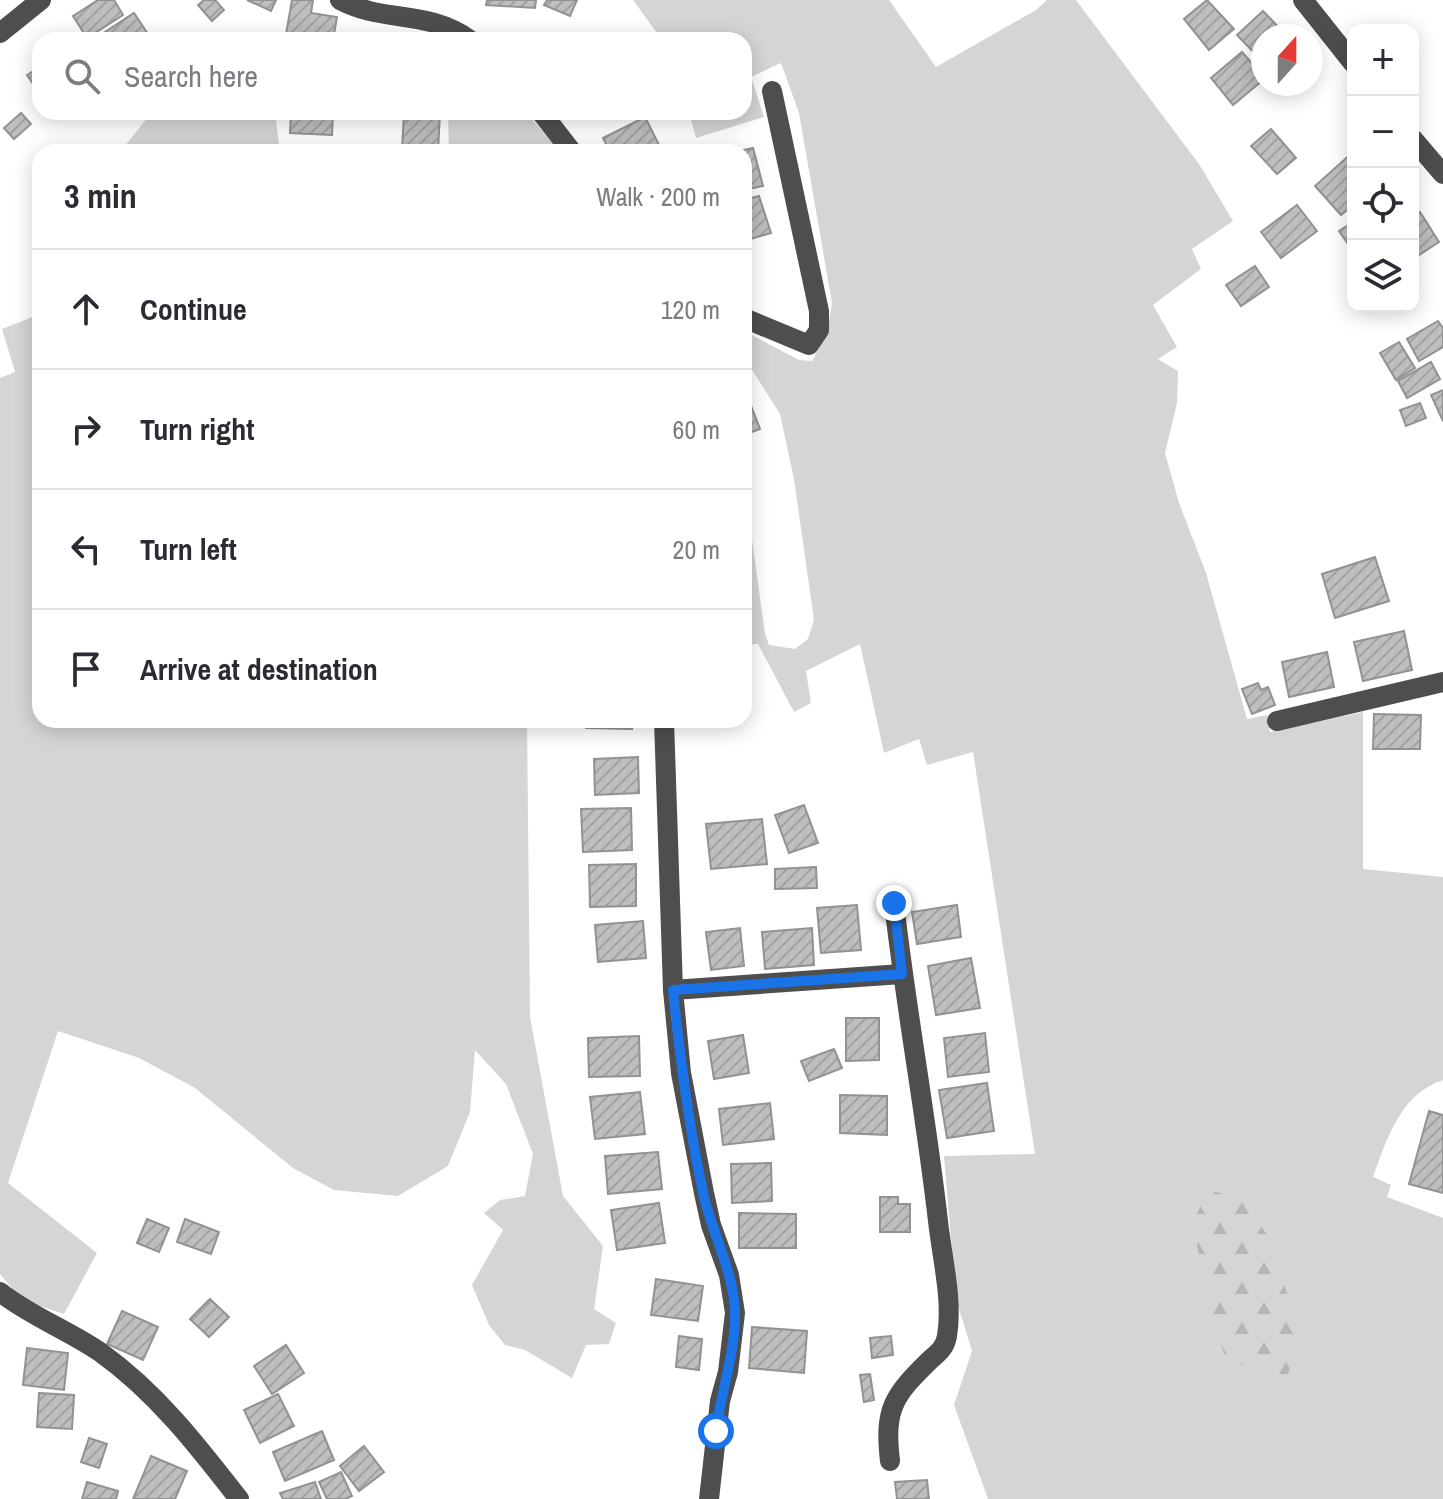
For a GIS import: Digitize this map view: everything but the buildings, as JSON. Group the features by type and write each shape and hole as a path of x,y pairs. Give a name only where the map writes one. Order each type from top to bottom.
{"street":[{"path":"0,33 41,0"},
{"path":"340,0 366,12 427,19 454,32"},
{"path":"1303,0 1347,55"},
{"path":"752,321 809,345 819,330 819,311 772,91"},
{"path":"547,120 566,144"},
{"path":"1419,146 1443,174"},
{"path":"1277,721 1443,682"},
{"path":"664,728 673,990 681,1073 711,1225 729,1275 735,1313 728,1372 720,1401 709,1499"},
{"path":"890,1461 887,1436 893,1404 903,1387 943,1348 947,1336 947,1300 928,1133 902,974 894,903"},
{"path":"673,990 902,974"},
{"path":"0,1292 29,1312 63,1329 137,1380 192,1438 239,1499"}],"green space":[{"path":"633,0 889,0 936,67 1036,10 1047,0 1076,0 1199,164 1233,221 1192,249 1201,269 1153,305 1177,347 1158,359 1178,371 1177,403 1165,453 1179,503 1206,573 1247,719 1267,715 1270,732 1363,712 1363,869 1443,877 1443,1080 1428,1087 1406,1107 1390,1133 1373,1177 1391,1185 1387,1197 1443,1218 1443,1499 988,1499 954,1405 972,1351 956,1299 944,1156 1035,1154 973,752 927,765 919,739 884,753 860,644 806,671 811,703 794,712 758,644 752,644 752,539 769,645 795,649 808,639 814,620 794,479 780,414 752,370 752,335 799,360 812,361 826,336 832,303 799,113 781,63 752,77 752,32 656,32"},
{"path":"752,80 764,117 696,138 691,120 752,120"},
{"path":"146,120 276,120 279,144 126,144"},
{"path":"448,120 533,120 553,144 449,144"},
{"path":"32,317 32,728 527,728 530,1017 563,1196 603,1246 594,1309 616,1323 609,1344 586,1345 572,1378 525,1350 505,1345 489,1325 472,1285 503,1230 484,1213 500,1200 525,1196 533,1154 506,1084 475,1050 470,1112 448,1166 398,1196 334,1190 293,1168 195,1088 139,1058 58,1031 8,1183 97,1253 64,1314 22,1300 0,1274 0,378 15,372 2,329"},
{"path":"1208,1190 1239,1198 1266,1233 1302,1336 1283,1387 1224,1354 1203,1278 1193,1222"}],"route":[{"path":"716,1431 728,1372 735,1313 729,1275 711,1225 704,1193 681,1073 673,990 902,974 894,903"}]}
